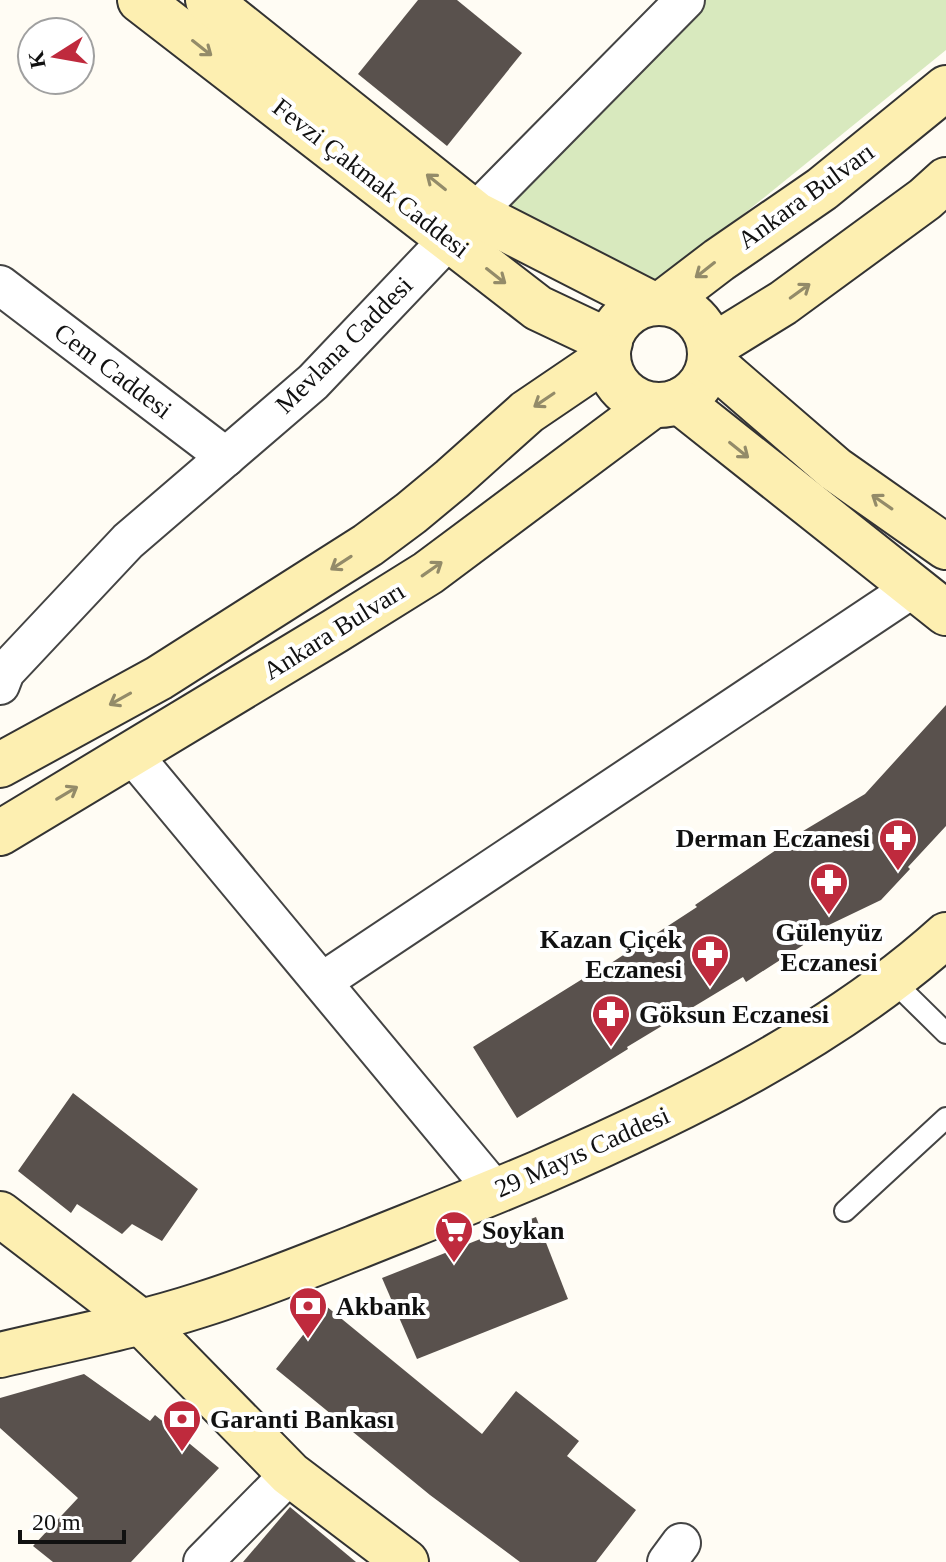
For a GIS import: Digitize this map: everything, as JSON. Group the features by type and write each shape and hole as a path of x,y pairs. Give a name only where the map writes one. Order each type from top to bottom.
{"main road":[{"name":"Fevzi Çakmak Caddesi","path":"140,0 463,227 657,303"},
{"name":"Fevzi Çakmak Caddesi","path":"208,0 463,227 538,308 609,350"},
{"name":"Ankara Bulvarı","path":"657,303 822,189 946,88"},
{"path":"710,354 925,199 946,180"},
{"path":"657,303 679,306 691,314 707,335 710,354 700,385 690,394 666,403 640,401 629,395 611,372 609,350 615,328 624,317 636,308 657,303"},
{"name":"Ankara Bulvarı","path":"0,765 159,678 368,545 442,488 527,412 609,350"},
{"path":"710,354 835,469 946,547"},
{"name":"Ankara Bulvarı","path":"0,833 428,573 666,403"},
{"path":"666,403 930,601"},
{"name":"29 Mayıs Caddesi","path":"0,1355 141,1322 261,1284 496,1192 625,1136 827,1025 892,980 946,935"},
{"path":"0,1214 141,1322 290,1474 406,1562"}],"street":[{"name":"Mevlana Caddesi","path":"0,685 5,672 128,541 313,382 685,0"},
{"name":"Cem Caddesi","path":"0,285 226,457"},
{"path":"322,982 930,601"},
{"path":"132,754 496,1192"},
{"path":"203,1562 290,1474"}],"lane":[{"path":"892,980 946,1033"},
{"path":"845,1211 946,1118"}],"green space":[{"path":"706,0 946,0 946,50 655,286 501,210"}],"building":[{"path":"418,0 457,0 522,53 447,146 358,74"},
{"path":"946,705 946,826 881,900 808,935 811,940 746,982 743,977 517,1118 473,1047 585,980 697,907 695,905 778,846 865,794"},
{"path":"73,1093 198,1189 162,1241 132,1224 122,1234 77,1204 71,1213 18,1171"},
{"path":"536,1217 568,1299 417,1359 382,1278"},
{"path":"326,1306 482,1434 516,1391 579,1441 567,1456 636,1510 596,1562 520,1562 430,1495 276,1369"},
{"path":"84,1374 150,1421 155,1415 219,1468 131,1562 53,1562 33,1546 78,1498 0,1428 0,1398"},
{"path":"290,1507 356,1562 243,1562"}],"place":[{"name":"Derman Eczanesi","path":"898,872"},
{"name":"Gülenyüz Eczanesi","path":"829,916"},
{"name":"Kazan Çiçek Eczanesi","path":"710,988"},
{"name":"Göksun Eczanesi","path":"611,1048"},
{"name":"Soykan","path":"454,1264"},
{"name":"Akbank","path":"308,1340"},
{"name":"Garanti Bankası","path":"182,1453"}]}
